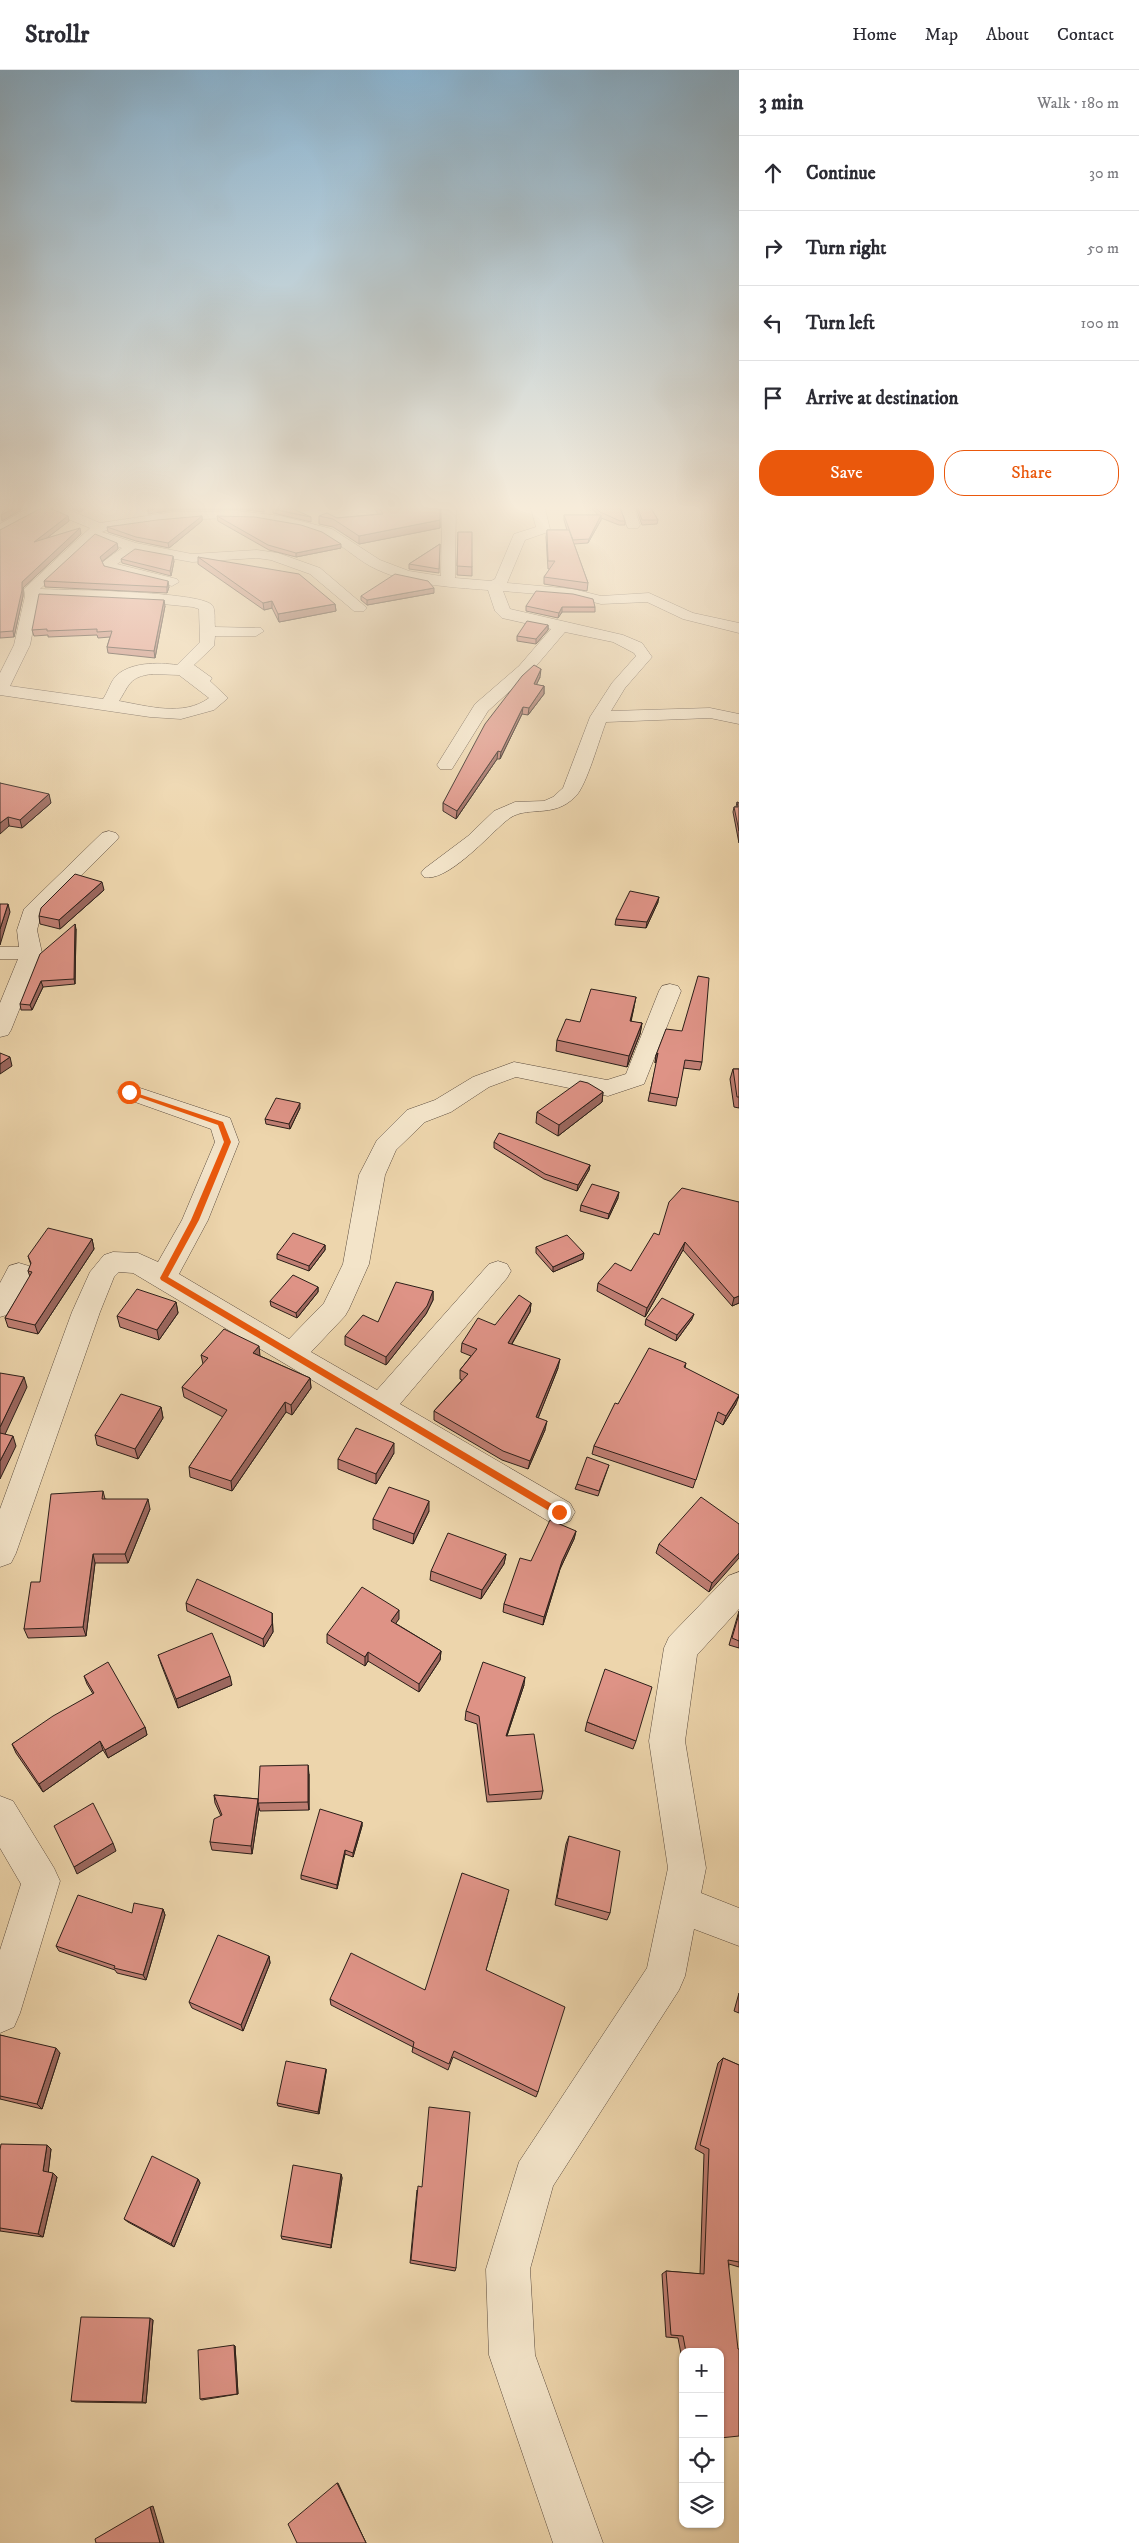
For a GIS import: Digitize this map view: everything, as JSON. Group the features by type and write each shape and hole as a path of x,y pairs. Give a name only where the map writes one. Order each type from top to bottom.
{"street":[{"path":"26,620 22,645 0,690 180,714 199,712 212,706 220,698 185,673 157,670 134,673 121,681 110,702 107,704"},
{"path":"207,620 208,643 185,664 186,667 224,690"},
{"path":"431,873 475,840 501,815 514,808 547,806 560,801 571,790 599,717 618,686 644,656 641,650 617,638 532,620"},
{"path":"707,620 739,628"},
{"path":"446,765 481,708 525,669 562,627"},
{"path":"208,632 256,631"},
{"path":"599,717 710,713 739,719"},
{"path":"0,1030 31,953 27,930 31,913 109,837"},
{"path":"0,952 31,953"},
{"path":"292,1354 335,1309 356,1264 372,1175 386,1146 416,1116 442,1106 481,1082 514,1069 608,1088 636,1079 670,991"},
{"path":"129,1092 221,1124 227,1142 195,1220 164,1278"},
{"path":"0,1553 86,1312 103,1272 113,1262 138,1263 559,1512"},
{"path":"381,1406 498,1271"},
{"path":"0,1307 19,1273"},
{"path":"578,2543 512,2355 508,2269 534,2177 665,1976 687,1868 667,1741 681,1648 739,1586"},
{"path":"0,1814 41,1881 0,2014"},
{"path":"680,1904 739,1927"}],"building":[{"path":"0,620 15,620 13,631 0,632"},
{"path":"34,620 160,620 154,651 107,647 112,631 97,632 97,629 32,630"},
{"path":"527,621 548,625 536,639 517,636"},
{"path":"534,665 541,669 534,684 544,686 529,708 523,707 501,752 498,751 457,811 443,803 485,724 522,676"},
{"path":"0,783 49,794 20,820 8,817 0,823"},
{"path":"737,802 739,803 739,831 734,807 738,807"},
{"path":"75,874 102,882 59,920 39,916 41,908"},
{"path":"630,891 659,897 647,922 616,919"},
{"path":"0,904 8,904 0,929"},
{"path":"75,924 74,979 41,981 30,1005 20,1004 40,954"},
{"path":"698,976 709,978 702,1062 685,1060 678,1098 650,1093 658,1053 656,1055 666,1029 682,1031"},
{"path":"591,989 636,997 630,1021 642,1023 629,1056 557,1040 566,1019 580,1022"},
{"path":"0,1053 10,1057 0,1064"},
{"path":"733,1069 739,1069 739,1097 737,1097"},
{"path":"580,1081 588,1083 603,1092 559,1125 537,1112"},
{"path":"276,1098 300,1103 289,1124 265,1119"},
{"path":"499,1133 590,1165 578,1185 545,1174 494,1142"},
{"path":"592,1184 619,1192 609,1214 581,1205"},
{"path":"682,1188 739,1202 739,1296 734,1298 685,1242 647,1308 598,1283 615,1263 631,1271 654,1233 659,1235 669,1202"},
{"path":"48,1228 92,1239 35,1325 5,1318 32,1272 28,1271 31,1263 28,1256"},
{"path":"293,1233 325,1245 309,1266 277,1254"},
{"path":"567,1235 584,1253 553,1267 536,1247"},
{"path":"293,1275 318,1287 296,1313 270,1301"},
{"path":"396,1282 433,1291 427,1306 386,1357 345,1336 363,1315 378,1322"},
{"path":"137,1289 176,1302 157,1330 117,1316"},
{"path":"519,1295 531,1303 508,1343 560,1359 536,1417 547,1421 530,1461 503,1451 434,1411 468,1374 460,1370 477,1349 462,1343 478,1318 495,1325"},
{"path":"662,1298 694,1314 677,1335 646,1319"},
{"path":"224,1329 259,1346 253,1353 310,1378 291,1405 285,1402 231,1481 189,1467 227,1410 182,1387 208,1358 201,1355"},
{"path":"649,1348 686,1363 684,1367 739,1395 726,1416 718,1412 696,1480 594,1446 615,1403 618,1404"},
{"path":"0,1373 24,1377 0,1427"},
{"path":"121,1394 161,1407 135,1449 95,1435"},
{"path":"356,1428 394,1443 376,1474 338,1459"},
{"path":"0,1433 13,1436 0,1461"},
{"path":"587,1457 609,1465 599,1491 577,1484"},
{"path":"389,1487 429,1501 414,1534 373,1519"},
{"path":"103,1491 102,1499 148,1499 125,1554 93,1554 83,1627 24,1629 31,1582 40,1582 51,1494"},
{"path":"701,1497 739,1524 739,1553 712,1583 659,1544"},
{"path":"550,1520 576,1531 562,1561 544,1617 504,1604 520,1558 531,1561"},
{"path":"448,1533 506,1554 482,1590 431,1571"},
{"path":"197,1579 272,1613 272,1624 263,1639 186,1603"},
{"path":"362,1587 399,1610 391,1621 441,1651 419,1684 368,1652 365,1657 327,1634"},
{"path":"739,1614 739,1641 732,1638"},
{"path":"212,1633 230,1676 176,1699 158,1655"},
{"path":"108,1662 145,1727 105,1750 100,1741 39,1784 12,1744 53,1716 94,1693 84,1676"},
{"path":"483,1662 525,1677 506,1736 534,1734 543,1791 489,1795 479,1716 466,1711"},
{"path":"605,1669 652,1687 636,1741 587,1722"},
{"path":"308,1765 308,1802 258,1803 260,1766"},
{"path":"214,1795 258,1799 251,1846 210,1842 214,1819 222,1815"},
{"path":"93,1803 113,1843 74,1867 54,1826"},
{"path":"320,1809 362,1822 353,1853 345,1850 337,1885 301,1875"},
{"path":"569,1836 620,1851 610,1913 557,1898"},
{"path":"462,1873 509,1890 486,1970 565,2007 538,2092 454,2051 449,2064 413,2047 414,2042 330,1999 351,1953 425,1990"},
{"path":"78,1895 132,1913 134,1903 163,1909 143,1975 114,1968 115,1966 56,1946"},
{"path":"218,1935 269,1956 241,2025 189,2002"},
{"path":"0,2035 56,2048 37,2104 0,2096"},
{"path":"723,2058 739,2065 739,2262 728,2260 739,2349 739,2436 724,2438 724,2348 685,2348 683,2336 671,2335 666,2271 704,2274 709,2149 700,2145"},
{"path":"286,2061 326,2069 318,2112 277,2103"},
{"path":"429,2107 470,2112 456,2268 411,2260 418,2186 422,2187"},
{"path":"1,2144 47,2145 43,2171 53,2173 38,2234 0,2228"},
{"path":"152,2156 198,2179 171,2244 124,2219"},
{"path":"293,2165 341,2174 331,2245 281,2236"},
{"path":"81,2317 150,2318 142,2402 71,2401"},
{"path":"234,2345 237,2394 200,2399 198,2350"},
{"path":"337,2483 366,2543 297,2543 288,2524"},
{"path":"150,2507 160,2543 96,2543 95,2539"}],"route":[{"path":"129,1092 221,1124 227,1142 195,1220 164,1278 559,1512"}]}
